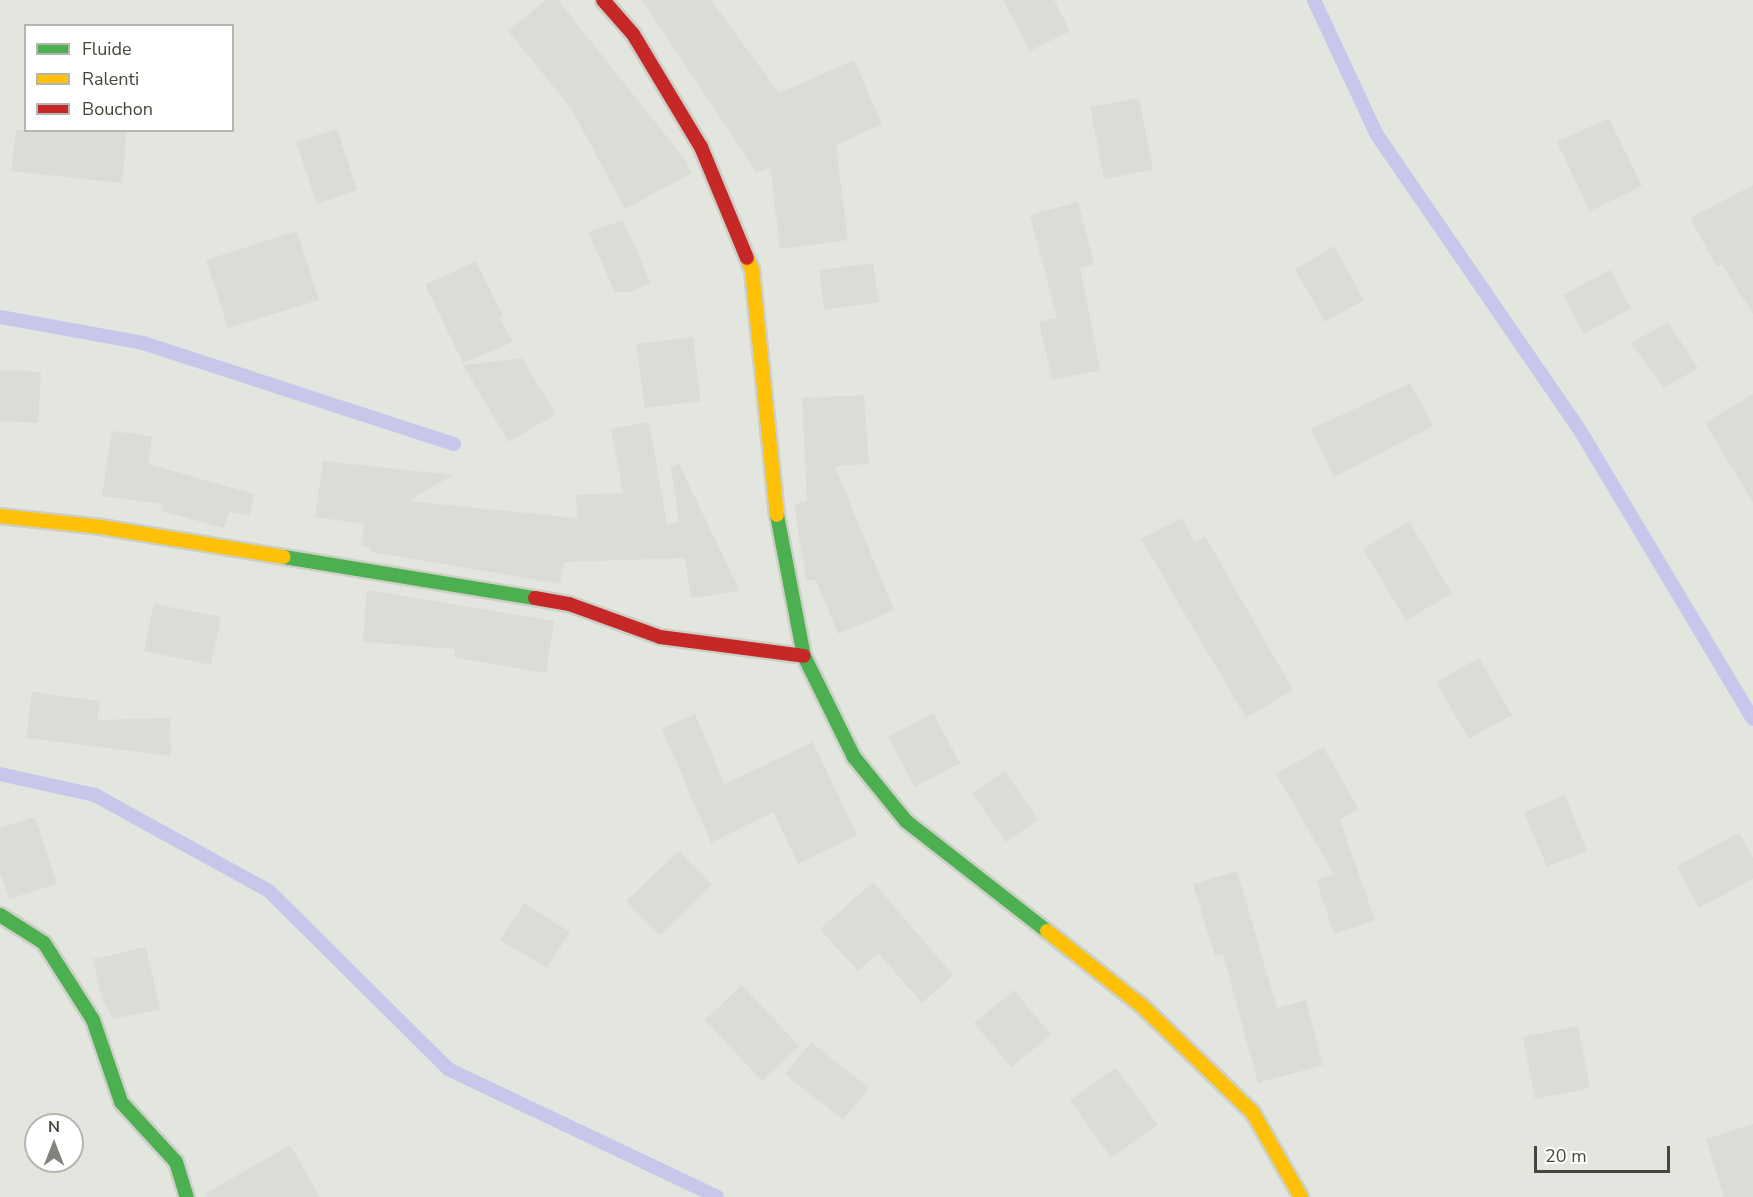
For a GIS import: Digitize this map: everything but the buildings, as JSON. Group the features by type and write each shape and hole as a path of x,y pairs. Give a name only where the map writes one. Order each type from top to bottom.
{"street":[{"path":"603,0 633,34 701,147 752,270 781,549 804,656 854,757 906,821 1142,1006 1253,1113 1300,1197"},
{"path":"0,516 101,527 569,604 660,638 804,656"},
{"path":"0,915 45,943 93,1020 122,1102 176,1162 187,1197"}],"shaded area":[{"path":"0,0 1753,0 1753,1197 0,1197"}],"waterway":[{"path":"1314,0 1377,135 1578,427 1753,719"},
{"path":"0,317 143,343 454,444"},
{"path":"0,774 95,795 269,891 448,1069 717,1197"}],"traffic: fast":[{"path":"777,515 804,656 854,757 906,821 1047,931"},
{"path":"284,557 535,598"},
{"path":"0,915 44,943 93,1020 121,1102 176,1162 187,1197"}],"traffic: slow":[{"path":"747,258 752,270 777,515"},
{"path":"0,516 101,527 284,557"},
{"path":"1047,931 1142,1006 1253,1113 1301,1197"}],"traffic: jam":[{"path":"603,0 633,34 701,147 747,258"},
{"path":"535,598 569,604 660,637 804,656"}]}
